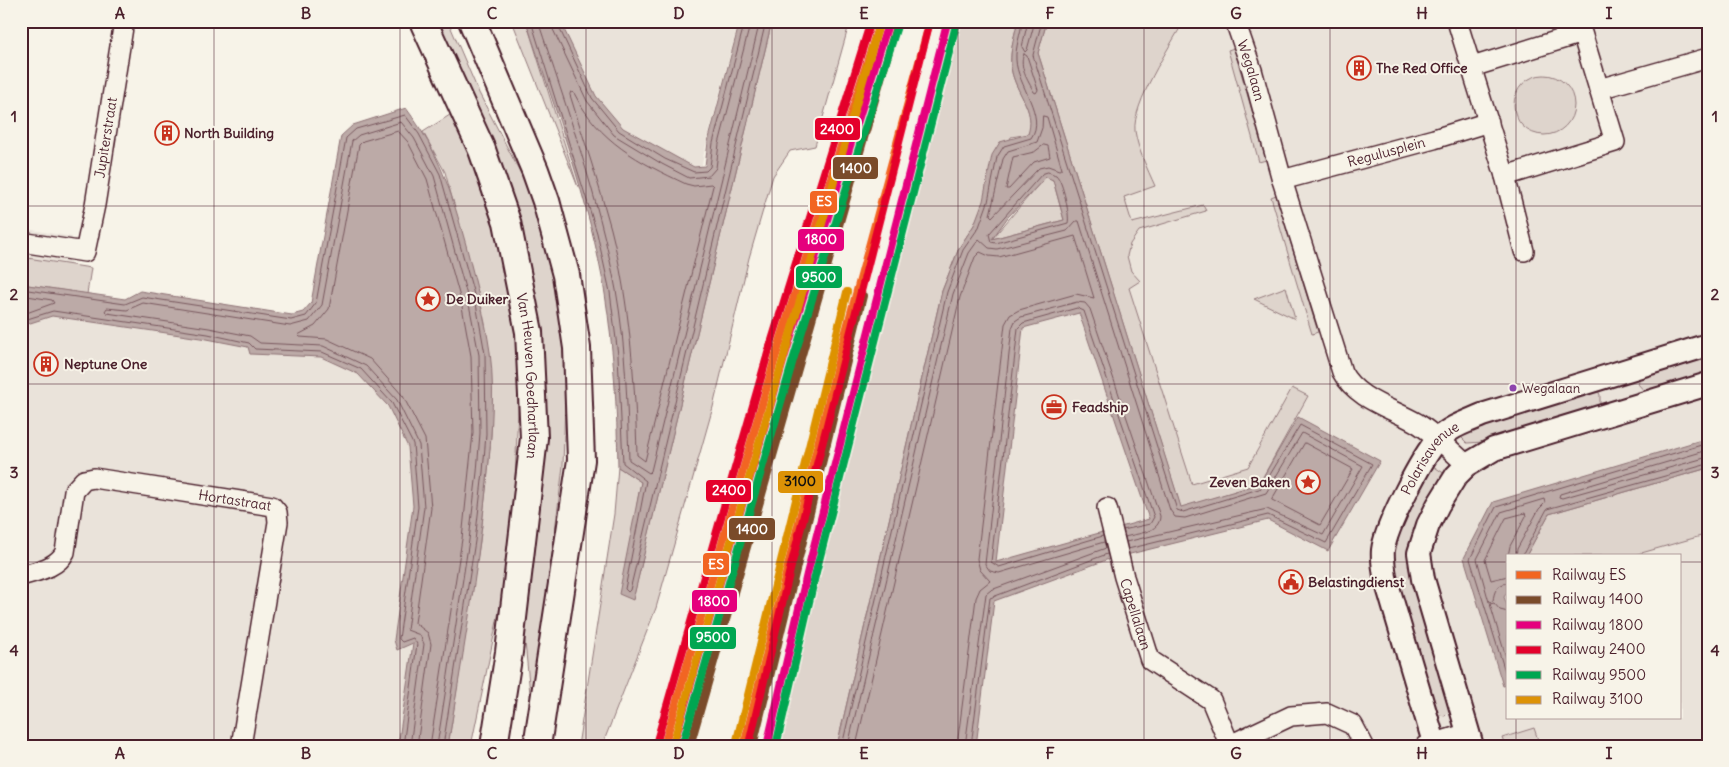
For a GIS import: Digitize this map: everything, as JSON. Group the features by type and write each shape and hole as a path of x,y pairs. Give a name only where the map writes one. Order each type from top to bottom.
{"main road":[{"name":"Van Heuven Goedhartlaan","path":"423,21 482,150 504,213 529,332 534,438 509,652 494,746"},
{"path":"472,21 546,201 566,275 577,348 581,460 537,746"}],"street":[{"name":"Jupiterstraat","path":"21,242 85,252 95,205 124,21"},
{"name":"Wegalaan","path":"1235,21 1252,70 1282,180 1342,372 1347,382 1358,391 1418,424 1467,465"},
{"path":"1458,21 1505,176 1524,251"},
{"path":"1472,67 1582,33 1615,142 1505,176"},
{"path":"1598,89 1708,58"},
{"name":"Regulusplein","path":"1282,180 1434,139 1488,122"},
{"name":"Polarisavenue","path":"1431,745 1384,576 1383,550 1391,522 1438,440 1454,427 1482,415 1708,345"},
{"path":"1619,372 1628,409"},
{"name":"Polarisavenue","path":"1470,740 1423,579 1419,553 1428,525 1456,476 1467,465 1494,449 1708,384"},
{"name":"Hortastraat","path":"21,576 48,568 60,560 64,552 74,491 84,480 94,478 272,506 277,512 278,522 242,746"},
{"name":"Capellalaan","path":"1107,508 1124,578 1150,660 1210,700 1230,745 1291,716 1328,713 1353,725 1364,746"},
{"path":"1431,745 1470,740"}],"shaded area":[{"path":"437,21 448,21 479,93 532,195 562,310 566,367 563,466 543,629 531,704 522,611 540,352"},
{"path":"512,21 526,21 578,187"},
{"path":"550,21 739,21 704,153 700,177 618,139"},
{"path":"772,21 850,21 815,146 790,151 773,176 749,258 713,407 656,608 602,746 578,746 614,514 618,467 641,482 637,504 633,599"},
{"path":"959,21 1018,21 1011,50 1011,65 1014,79 1029,112 1029,134 1011,137 974,225 959,248 942,291 837,746 772,746 807,592"},
{"path":"1047,21 1184,21 1145,91 1136,120 1135,131 1138,145 1155,186 1124,197 1132,223 1203,205 1206,211 1139,231 1130,244 1127,256 1131,271 1140,281 1129,288 1192,484 1248,467 1292,388 1308,396 1259,484 1181,508 1038,53"},
{"path":"1051,21 1708,21 1708,746 894,746 986,344"},
{"path":"1234,48 1266,160 1259,162 1228,50"},
{"path":"1538,75 1550,75 1561,80 1569,88 1574,99 1572,117 1561,130 1550,135 1538,135 1527,130 1519,122 1514,111 1514,99 1519,88 1527,80"},
{"path":"453,113 492,213 516,328 518,408 513,527 502,597 471,746 448,746 480,541 488,473 491,434 490,354 479,297 445,172 423,132"},
{"path":"1046,176 1053,180 1064,220 992,239"},
{"path":"1276,195 1318,332 1312,334 1271,197"},
{"path":"21,228 72,237 67,296 330,333 460,447 422,746 21,746"},
{"path":"21,257 91,268 87,294 21,284"},
{"path":"1286,287 1295,319 1254,299"},
{"path":"1708,353 1708,376 1645,392 1638,384 1641,373"},
{"path":"1596,386 1600,395 1600,405 1484,442 1467,443 1461,437 1465,427"},
{"path":"1433,466 1448,476 1414,540 1408,566 1452,709 1445,716 1434,714 1391,561 1398,528"},
{"path":"1708,468 1708,534 1638,554 1527,554 1549,514"},
{"path":"1534,728 1540,746 1505,746 1502,738"},
{"path":"1311,740 1328,746 1288,746 1300,741"}],"water":[{"path":"526,21 560,21 596,96 623,128 694,167 705,166 708,142 740,21 772,21 633,600 619,594 641,482 618,467 613,358 605,294 598,259 571,156"},
{"path":"1018,21 1047,21 1038,53 1181,507 1259,484 1298,417 1380,461 1328,551 1268,520 1106,560 994,601 976,746 837,746 942,291 959,248 974,225 983,201 992,155 1000,142 1028,134 1030,126 1028,112 1014,79 1011,65 1011,50","holes":["1046,177 1053,180 1064,220 992,239 1008,217","1079,313 1149,519 996,562 1023,328"]},
{"path":"406,108 428,141 436,157 455,207 483,312 492,369 492,426 485,499 473,592 448,746 398,746 413,643 397,650 394,640 413,506 408,447 388,406 358,374 321,357 250,354 248,347 207,339 52,316 21,326 21,284 125,299 140,291 292,315 303,312 311,303 341,136 353,125"},
{"path":"1708,438 1708,468 1549,514 1527,554 1506,554 1506,594 1504,597 1506,602 1506,685 1503,686 1464,558 1493,502"}],"rail line":[{"name":"2400","path":"656,744 768,353 871,21"},
{"name":"ES","path":"664,746 776,355 880,21"},
{"name":"3100","path":"673,744 880,21"},
{"name":"ES","path":"744,746 842,346 930,21"},
{"name":"2400","path":"749,744 790,570 930,21"},
{"name":"1400","path":"690,746 897,23"},
{"name":"1800","path":"767,746 807,574 947,23"},
{"name":"1800","path":"673,746 784,358 888,24"},
{"name":"9500","path":"776,746 815,576 956,25"},
{"name":"9500","path":"682,746 793,360 897,26"},
{"name":"3100","path":"736,744 847,292"},
{"name":"1400","path":"753,746 863,296"}],"place":[{"name":"The Red Office","path":"1359,68"},
{"name":"North Building","path":"167,133"},
{"name":"De Duiker","path":"428,299"},
{"name":"Neptune One","path":"46,364"},
{"name":"Wegalaan","path":"1513,388"},
{"name":"Feadship","path":"1054,407"},
{"name":"Zeven Baken","path":"1308,482"},
{"name":"Belastingdienst","path":"1291,582"}]}
